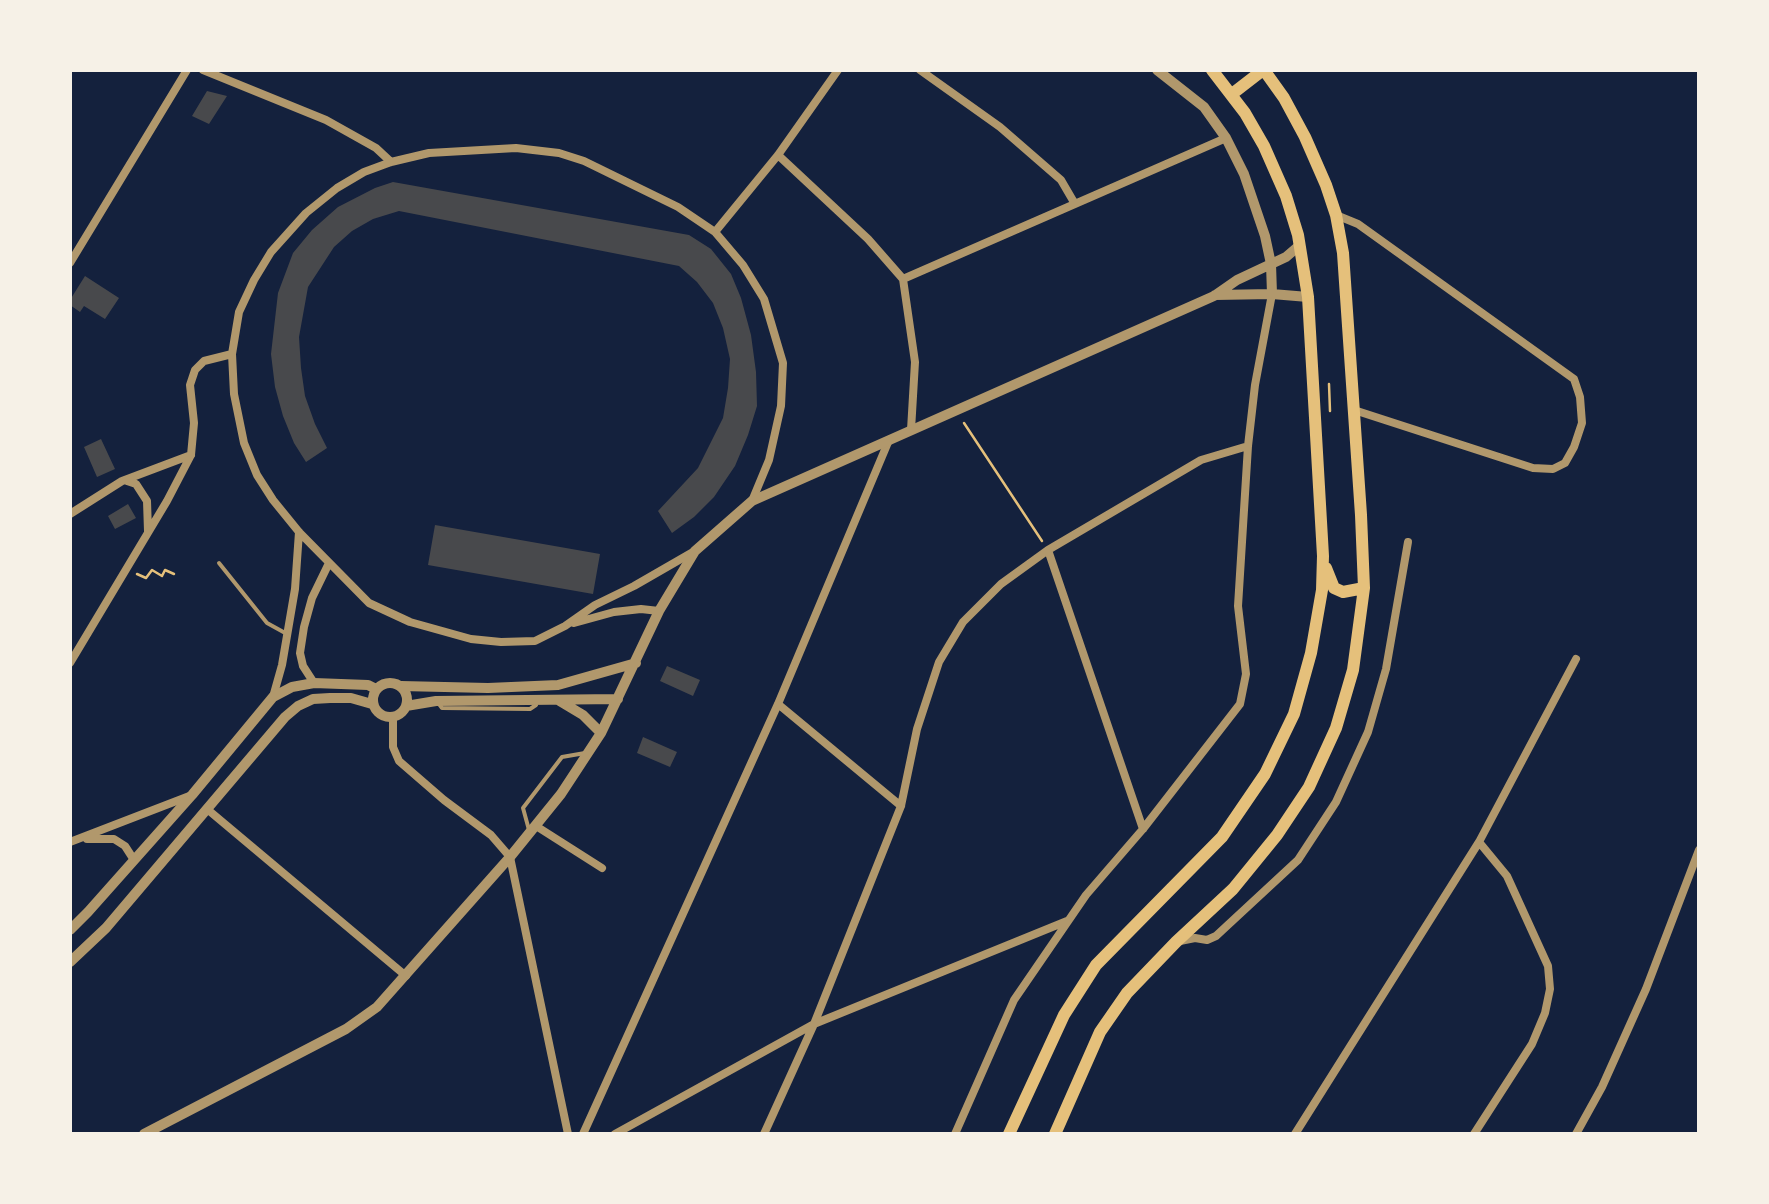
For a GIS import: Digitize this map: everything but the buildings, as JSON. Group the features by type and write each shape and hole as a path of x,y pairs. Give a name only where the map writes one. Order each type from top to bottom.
{"main road":[{"path":"1054,1134 1100,1032 1127,993 1232,889 1277,835 1309,787 1336,728 1353,670 1364,588 1343,253 1336,215 1305,137 1263,70 1232,94"},
{"path":"1008,1134 1064,1015 1096,966 1222,838 1265,774 1294,714 1311,653 1322,590 1323,556 1308,297 1300,245 1286,196 1264,146 1218,72"},
{"path":"1323,556 1334,588 1343,592 1364,588"}],"street":[{"path":"70,263 188,70"},
{"path":"203,70 326,120 376,148 391,162"},
{"path":"715,232 778,155 838,70"},
{"path":"920,70 1000,128 1061,180 1076,204"},
{"path":"955,1134 1014,1000 1086,895 1240,704 1246,674 1238,606 1248,446 1272,294 1270,264 1244,174 1226,138 1204,107 1158,70"},
{"path":"902,279 1226,138"},
{"path":"752,501 769,460 781,406 783,362 764,299 743,265 715,232 678,207 584,161 559,153 516,148 429,153 364,172 336,188 288,231 263,266 240,312 232,354 234,394 250,460 273,500 299,532 369,603 410,622 471,640 534,641 695,551 752,501 1214,296 1300,245"},
{"path":"778,155 868,239 902,279 915,362 911,430"},
{"path":"1336,215 1358,224 1574,379 1582,423 1565,464 1553,469 1533,468 1354,410"},
{"path":"1214,296 1308,297"},
{"path":"70,663 191,454 194,423 190,385 195,370 204,360 232,354"},
{"path":"583,1134 778,704 888,440"},
{"path":"764,1134 814,1024 901,806 918,728 940,662 963,622 1001,584 1048,550 1201,460 1248,446"},
{"path":"70,514 122,480 191,454"},
{"path":"122,480 136,484 142,491 147,501 148,531"},
{"path":"273,698 295,588 299,532"},
{"path":"1176,942 1216,936 1298,860 1336,802 1368,732 1386,669 1408,542"},
{"path":"1048,550 1143,829"},
{"path":"144,1134 346,1029 377,1007 533,830 589,752 695,551"},
{"path":"314,683 300,652 312,598 329,563"},
{"path":"564,626 614,612 660,611"},
{"path":"1295,1134 1479,842 1576,658"},
{"path":"70,930 273,698 292,687 314,683 376,688 390,682 401,686 488,688 558,685 636,662"},
{"path":"70,962 106,928 298,706 314,699 351,698 372,704 382,716 393,717 406,706 401,686"},
{"path":"372,704 376,688"},
{"path":"406,706 436,701 618,699"},
{"path":"558,700 583,714 601,733"},
{"path":"778,704 901,806"},
{"path":"393,717 393,747 400,762 491,834 510,856 568,1134"},
{"path":"74,840 192,795"},
{"path":"207,809 406,976"},
{"path":"533,830 602,868"},
{"path":"74,840 114,839 125,846 134,860"},
{"path":"1474,1134 1532,1044 1550,989 1548,966 1506,876 1479,842"},
{"path":"1576,1134 1646,989 1699,850"},
{"path":"88,912 106,928"},
{"path":"615,1134 814,1024 1068,920"}],"lane":[{"path":"219,563 267,623 287,634"},
{"path":"533,830 524,808 562,756 589,752"}],"path":[{"path":"955,409 1048,550"},
{"path":"136,574 146,578 152,570 162,576 165,570 174,574"}]}
